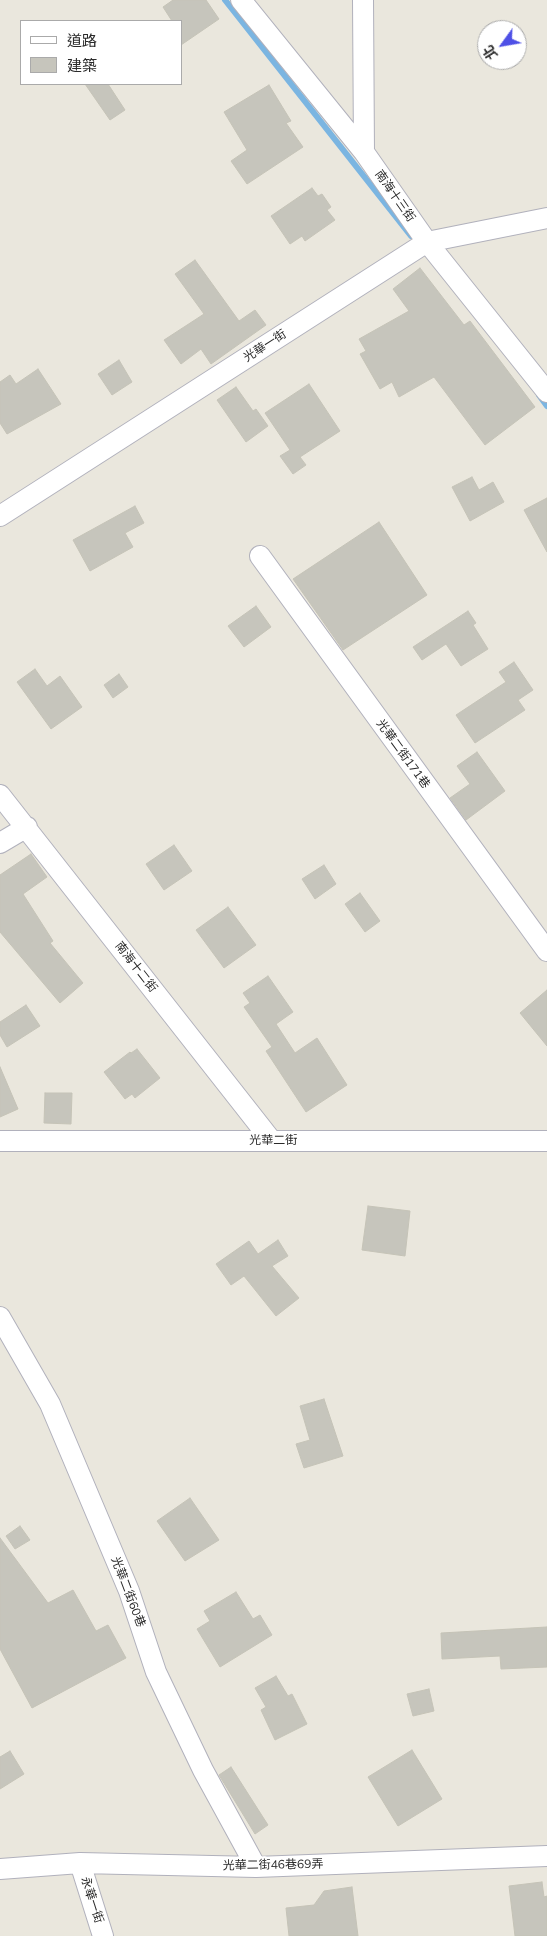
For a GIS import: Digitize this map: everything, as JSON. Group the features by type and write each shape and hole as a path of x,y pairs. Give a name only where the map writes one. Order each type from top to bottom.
{"street":[{"name":"南海十三街","path":"241,0 364,152 427,242 547,392"},
{"path":"363,0 364,152"},
{"name":"光華一街","path":"0,516 427,242 547,218"},
{"name":"光華二街171巷","path":"260,556 547,951"},
{"name":"南海十二街","path":"0,795 271,1140"},
{"path":"0,843 27,828"},
{"name":"光華二街","path":"0,1141 547,1141"},
{"name":"光華二街60巷","path":"0,1317 50,1404 129,1591 156,1672 203,1770 256,1867"},
{"name":"光華二街46巷69弄","path":"0,1869 80,1863 256,1867 547,1856"},
{"name":"永華一街","path":"80,1863 103,1936"}],"building":[{"path":"173,0 206,0 219,19 182,44 182,20 171,20 163,7"},
{"path":"86,85 109,85 125,110 110,120"},
{"path":"269,85 291,121 286,123 303,147 247,184 231,161 247,150 224,112"},
{"path":"312,188 318,196 322,194 331,207 327,210 335,220 305,241 302,236 290,244 271,216"},
{"path":"195,260 239,321 255,310 266,325 211,364 201,349 181,364 164,340 204,314 175,274"},
{"path":"420,268 464,325 470,321 535,407 485,445 434,377 399,397 392,382 380,389 360,354 366,351 359,339 409,311 393,289"},
{"path":"119,360 132,382 112,395 98,374"},
{"path":"38,369 61,404 7,434 0,423 0,382 10,375 16,384"},
{"path":"309,384 340,431 300,457 306,465 293,474 280,456 290,450 265,413"},
{"path":"236,387 253,411 256,409 268,426 246,442 217,400"},
{"path":"472,477 479,490 493,482 504,502 470,521 452,487"},
{"path":"547,498 547,552 524,510"},
{"path":"135,506 144,523 125,533 133,547 90,571 73,540"},
{"path":"379,522 427,595 343,650 293,579"},
{"path":"256,606 271,627 244,647 228,626"},
{"path":"468,611 476,623 473,625 488,649 461,666 446,644 422,660 413,647"},
{"path":"514,662 533,690 518,700 525,710 475,743 456,715 506,682 499,672"},
{"path":"35,669 47,686 60,676 82,707 51,729 17,682"},
{"path":"119,674 128,687 113,698 104,685"},
{"path":"477,752 505,791 466,820 450,798 470,784 457,766"},
{"path":"174,845 192,871 164,890 146,864"},
{"path":"31,854 47,877 23,894 53,941 50,943 83,983 60,1003 0,932 0,875"},
{"path":"324,865 336,884 315,899 302,879"},
{"path":"360,893 380,921 365,932 345,904"},
{"path":"228,907 256,945 224,968 196,930"},
{"path":"268,976 293,1012 276,1024 295,1053 317,1038 347,1085 306,1112 266,1051 272,1047 244,1007 250,1003 243,993"},
{"path":"547,990 547,1046 520,1013"},
{"path":"26,1005 40,1026 7,1047 0,1035 0,1022"},
{"path":"137,1049 160,1078 135,1098 132,1094 125,1099 104,1072 130,1052"},
{"path":"0,1067 18,1109 0,1117"},
{"path":"45,1093 72,1093 71,1124 44,1123"},
{"path":"368,1206 410,1211 405,1256 362,1250"},
{"path":"278,1240 288,1256 272,1266 299,1298 276,1316 244,1276 231,1285 216,1264 249,1241 258,1254"},
{"path":"324,1399 343,1456 304,1468 296,1444 310,1440 300,1406"},
{"path":"190,1498 219,1540 185,1561 157,1521"},
{"path":"20,1526 30,1540 15,1549 6,1536"},
{"path":"0,1538 48,1603 73,1590 96,1631 108,1625 126,1658 32,1708 0,1649"},
{"path":"236,1592 253,1619 260,1615 272,1635 220,1667 197,1629 210,1621 204,1611"},
{"path":"547,1627 547,1667 501,1669 500,1656 442,1659 441,1633"},
{"path":"276,1676 288,1696 292,1694 307,1724 275,1740 261,1710 266,1707 255,1688"},
{"path":"429,1689 434,1711 413,1716 407,1694"},
{"path":"412,1750 442,1799 398,1826 368,1777"},
{"path":"10,1751 24,1774 0,1789 0,1757"},
{"path":"231,1767 268,1825 255,1834 219,1775"},
{"path":"542,1882 544,1897 547,1896 547,1936 515,1936 509,1886"},
{"path":"352,1887 358,1936 289,1936 286,1908 314,1905 324,1891"}],"waterway":[{"path":"225,0 411,236"},
{"path":"539,395 547,406"}]}
